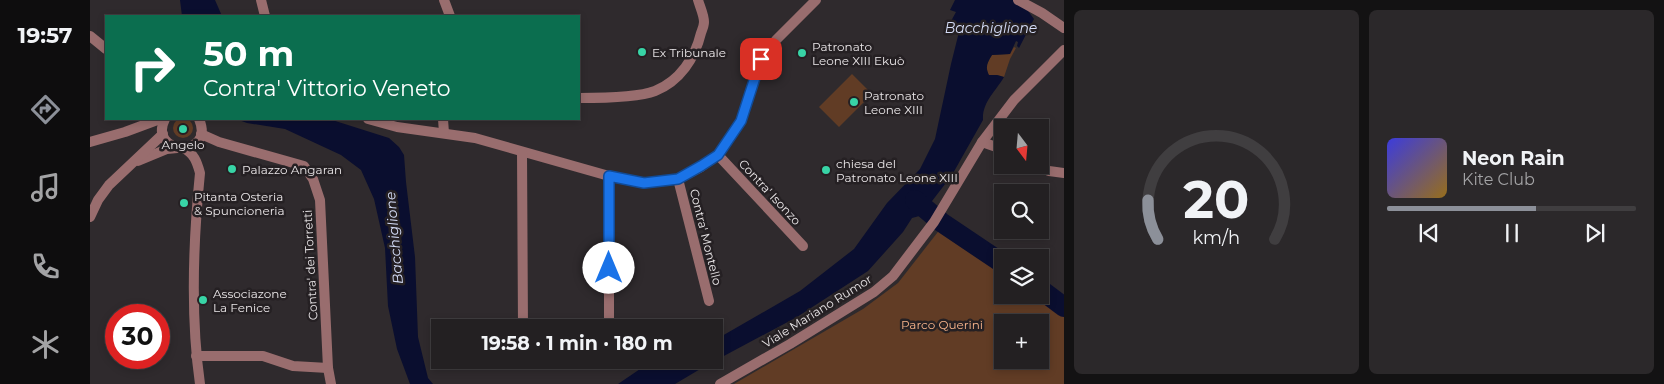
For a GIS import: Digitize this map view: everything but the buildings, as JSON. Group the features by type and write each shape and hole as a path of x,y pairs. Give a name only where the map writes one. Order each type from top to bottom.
{"street":[{"path":"261,0 265,15"},
{"path":"444,0 450,15"},
{"path":"580,98 642,94 654,91 682,72 693,58 700,41 704,23 698,0"},
{"path":"379,121 397,127 475,138 609,176 644,183 678,179 718,155 741,121 761,59 776,40 816,0"},
{"path":"1018,0 1064,28"},
{"path":"90,36 105,48"},
{"name":"Viale Mariano Rumor","path":"720,384 790,344 874,292 893,276 934,222 982,142 1014,100 1064,50"},
{"path":"443,120 444,133"},
{"path":"132,163 168,149 194,145 201,124"},
{"name":"Contra' dei Torretti","path":"201,124 225,144 304,166 313,179 320,200 328,368 331,384"},
{"path":"163,125 166,140 180,148 189,150 195,158 200,173 193,280 196,356 200,384"},
{"path":"90,142 125,132 163,125"},
{"path":"90,217 98,200 109,185 157,138 163,125"},
{"path":"982,142 994,146"},
{"path":"522,152 523,319"},
{"name":"Contra' Isonzo","path":"718,155 803,246"},
{"path":"1049,171 1064,173"},
{"path":"608,319 609,176"},
{"name":"Contra' Montello","path":"678,179 709,301"},
{"path":"196,356 263,356 293,366 328,368"}],"green space":[{"path":"1014,47 1016,48 1004,77 997,75 989,76 987,65 992,55 1010,54"},
{"path":"852,74 872,94 839,127 819,107"},
{"path":"177,120 189,120 193,124 193,132 187,138 179,138 173,132 173,124"},
{"name":"Parco Querini","path":"948,219 994,252 994,304 1049,304 1049,286 1064,296 1064,384 734,384 863,309 898,283"}],"water":[{"path":"180,0 215,0 222,15 182,15"},
{"name":"Bacchiglione","path":"955,0 1020,0 1034,19 1019,48 1016,41 1010,54 992,55 990,58 987,67 989,75 1004,77 987,102 983,120 952,175 923,215 912,218 903,232 868,271 797,317 723,356 723,335 800,291 854,249 887,203 920,169 935,139 960,28 950,23 956,12 950,10"},
{"name":"Bacchiglione","path":"239,120 332,120 389,138 399,147 404,155 415,257 418,337 428,378 433,384 410,384 397,349 388,306 385,248 374,199 361,170 341,155 285,129"},
{"name":"Bacchiglione","path":"640,369 700,369 675,384 618,384"}],"waterway":[{"path":"915,200 941,222 994,258"},
{"path":"1049,296 1064,307"}],"place":[{"name":"Ex Tribunale","path":"642,52"},
{"name":"Patronato Leone XIII Ekuò","path":"802,53"},
{"name":"Patronato Leone XIII","path":"854,102"},
{"name":"Angelo","path":"183,129"},
{"name":"Palazzo Angaran","path":"232,169"},
{"name":"chiesa del Patronato Leone XIII","path":"826,170"},
{"name":"Pitanta Osteria & Spuncioneria","path":"184,203"},
{"name":"Associazone La Fenice","path":"203,300"}],"route":[{"path":"609,268 609,176 644,183 678,179 718,155 741,121 761,59"}]}
